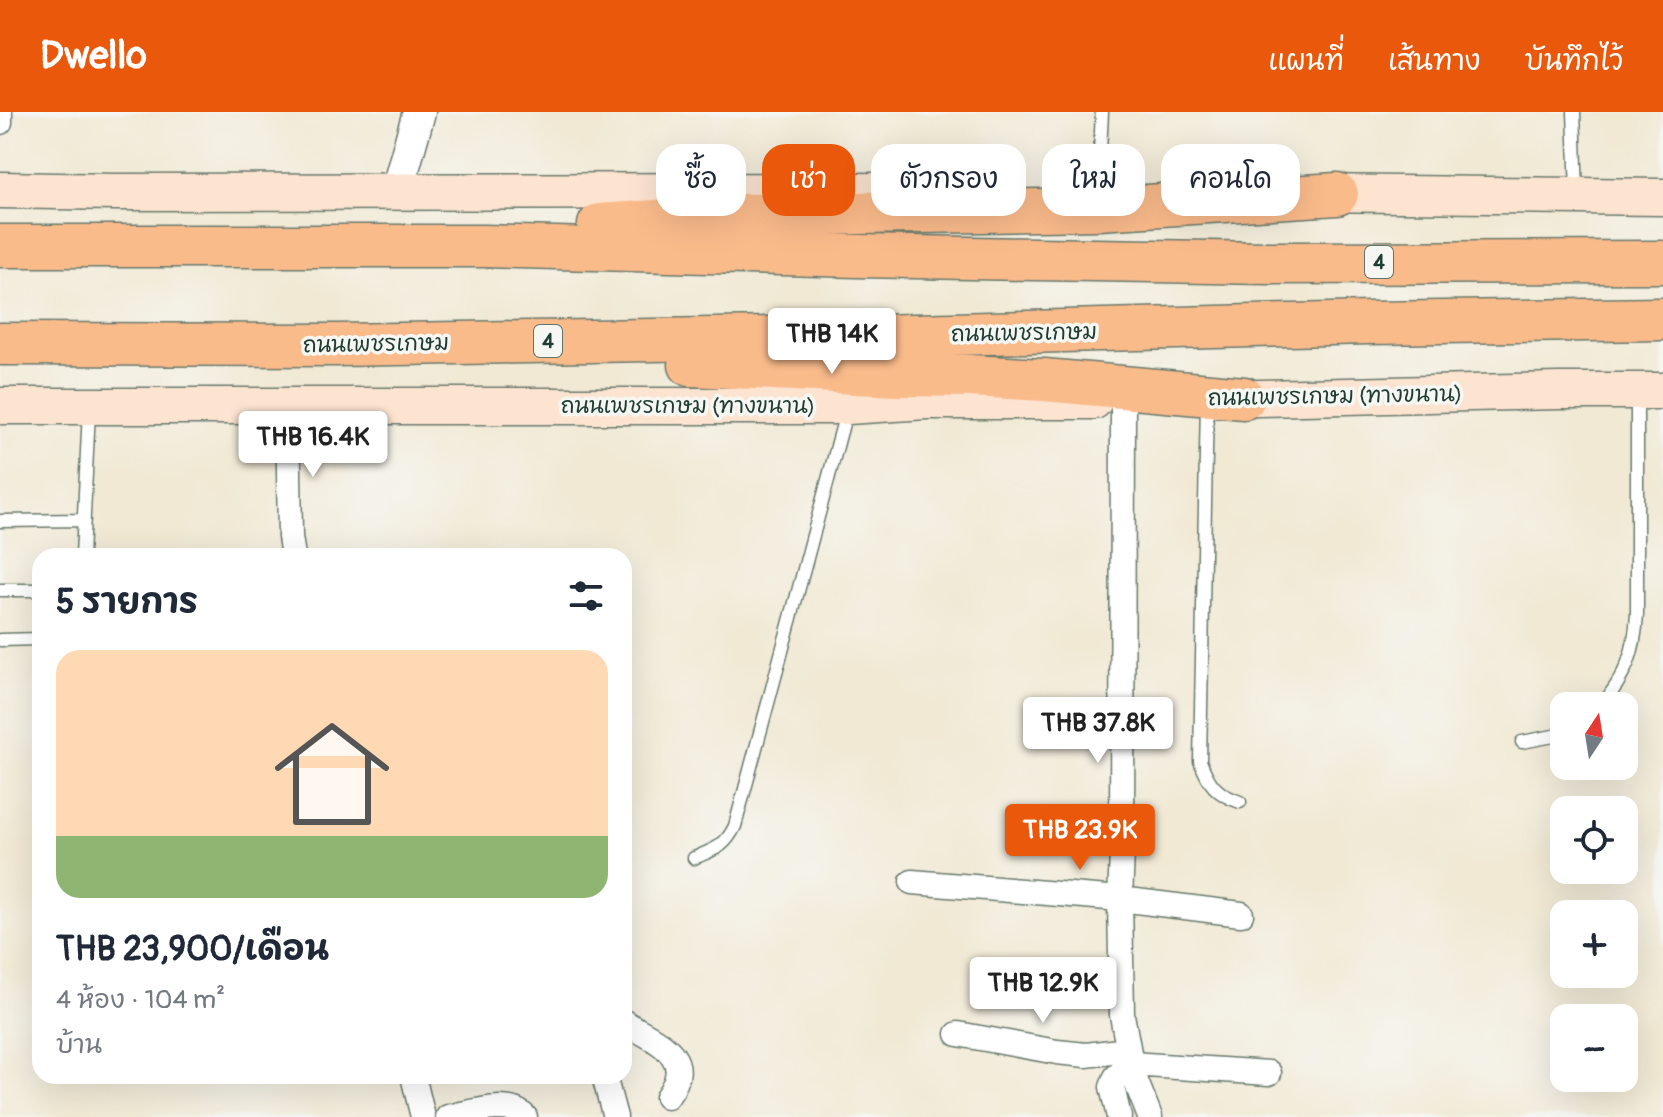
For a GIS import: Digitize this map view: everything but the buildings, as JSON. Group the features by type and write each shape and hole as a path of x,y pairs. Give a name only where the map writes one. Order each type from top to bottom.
{"highway":[{"path":"331,245 740,215 1098,209 1337,194"},
{"name":"4","path":"0,246 484,246 1268,263 1663,262"},
{"name":"ถนนเพชรเกษม","path":"0,344 417,343 838,337 1369,323 1663,319"},
{"path":"417,343 724,367 1029,379 1225,399"}],"main road":[{"path":"0,190 1042,191"},
{"path":"1145,192 1663,197"},
{"name":"ถนนเพชรเกษม (ทางขนาน)","path":"0,406 848,406 926,401 1123,401 1650,391"}],"street":[{"path":"0,112 0,122"},
{"path":"397,191 419,112"},
{"path":"1123,401 1122,1015 1130,1057 1150,1117"},
{"path":"288,405 292,548"},
{"path":"912,882 1120,899 1241,914"},
{"path":"632,1027 673,1054 678,1063 675,1086 667,1097"},
{"path":"958,1034 1086,1055 1269,1073"},
{"path":"1119,1117 1112,1087 1130,1057"},
{"path":"415,1084 423,1117"},
{"path":"606,1084 615,1117"},
{"path":"448,1117 509,1107 520,1111 525,1117"}],"lane":[{"path":"1100,144 1102,112"},
{"path":"1574,112 1577,196"},
{"path":"1611,692 1624,674 1635,639 1650,391"},
{"path":"1225,399 1200,761 1213,787 1226,798 1240,802"},
{"path":"694,858 728,841 735,826 848,406"},
{"path":"82,548 89,407"},
{"path":"0,521 84,520"},
{"path":"0,590 32,590"},
{"path":"0,640 32,639"},
{"path":"1522,742 1550,737"}]}
